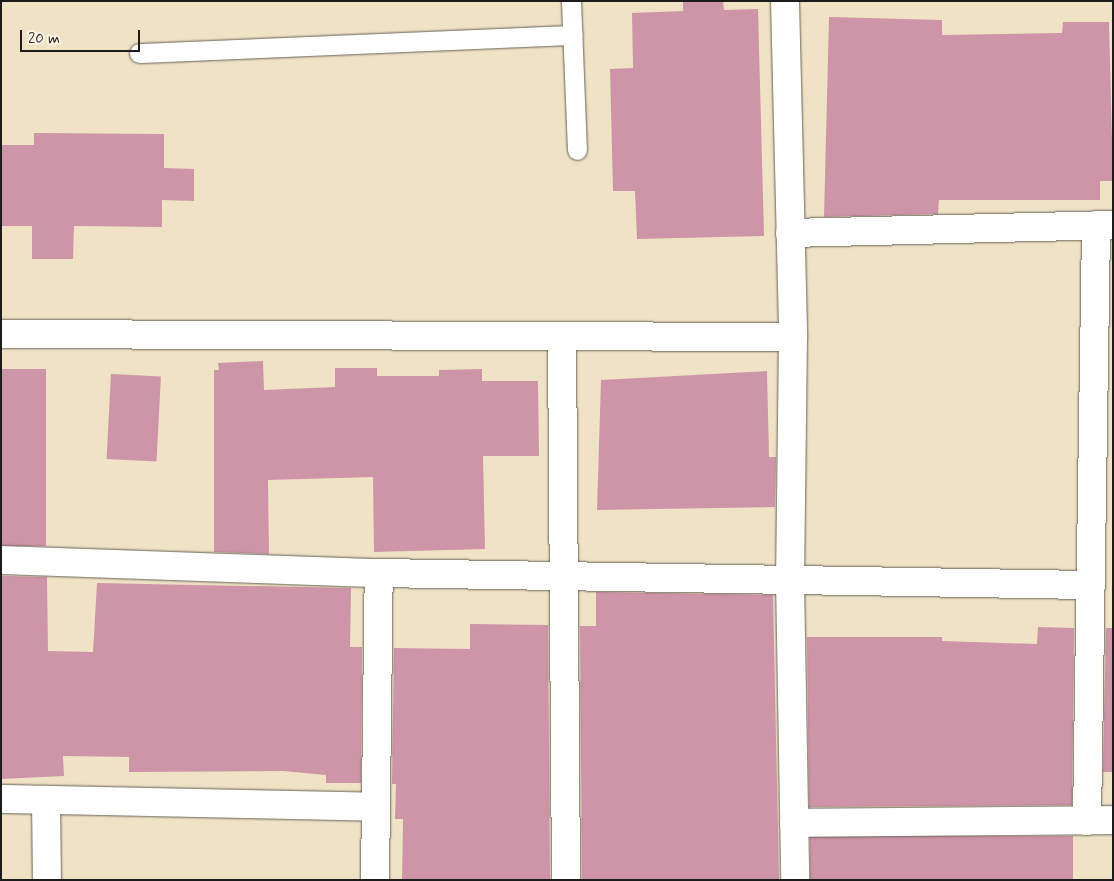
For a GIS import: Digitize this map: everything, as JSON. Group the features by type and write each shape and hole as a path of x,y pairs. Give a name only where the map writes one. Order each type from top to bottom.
{"street":[{"path":"785,1 793,337 790,580 795,880"},
{"path":"790,233 1104,225 1091,585 1100,821 794,823"},
{"path":"1,334 562,338 793,337"},
{"path":"562,338 566,880"},
{"path":"1,560 379,573 1091,585"},
{"path":"375,880 374,807 379,573"},
{"path":"1,799 374,807"},
{"path":"46,801 47,880"}],"lane":[{"path":"571,1 577,150"},
{"path":"139,53 573,35"}],"building":[{"path":"683,1 723,1 724,10 758,9 764,236 637,239 635,191 613,191 610,69 633,68 632,13 683,11"},
{"path":"829,17 942,20 942,35 1062,33 1063,22 1109,22 1113,181 1100,181 1100,200 939,200 938,214 824,217"},
{"path":"34,133 164,134 164,168 194,169 194,201 162,200 162,227 74,226 73,259 32,259 32,226 1,226 1,145 34,145"},
{"path":"263,361 264,390 335,387 335,368 377,368 377,376 439,376 439,370 482,369 482,381 538,381 539,456 483,456 485,549 374,552 373,477 268,480 269,554 214,552 214,370 219,370 218,363"},
{"path":"1,369 46,369 46,546 1,546"},
{"path":"767,371 769,457 776,457 775,507 597,510 601,380"},
{"path":"111,374 161,377 156,462 107,459"},
{"path":"1,576 47,577 48,651 93,652 97,583 351,588 350,647 362,647 361,783 326,783 326,775 283,771 129,772 129,757 63,756 64,776 1,779"},
{"path":"596,592 773,595 779,880 582,880 580,626 596,626"},
{"path":"470,624 548,625 550,880 402,880 403,819 395,819 396,784 392,784 394,648 470,649"},
{"path":"1038,627 1074,628 1072,805 809,807 807,637 942,637 942,641 1037,644"},
{"path":"1106,628 1113,628 1113,772 1103,772"},
{"path":"810,836 1073,836 1073,880 810,880"}]}
